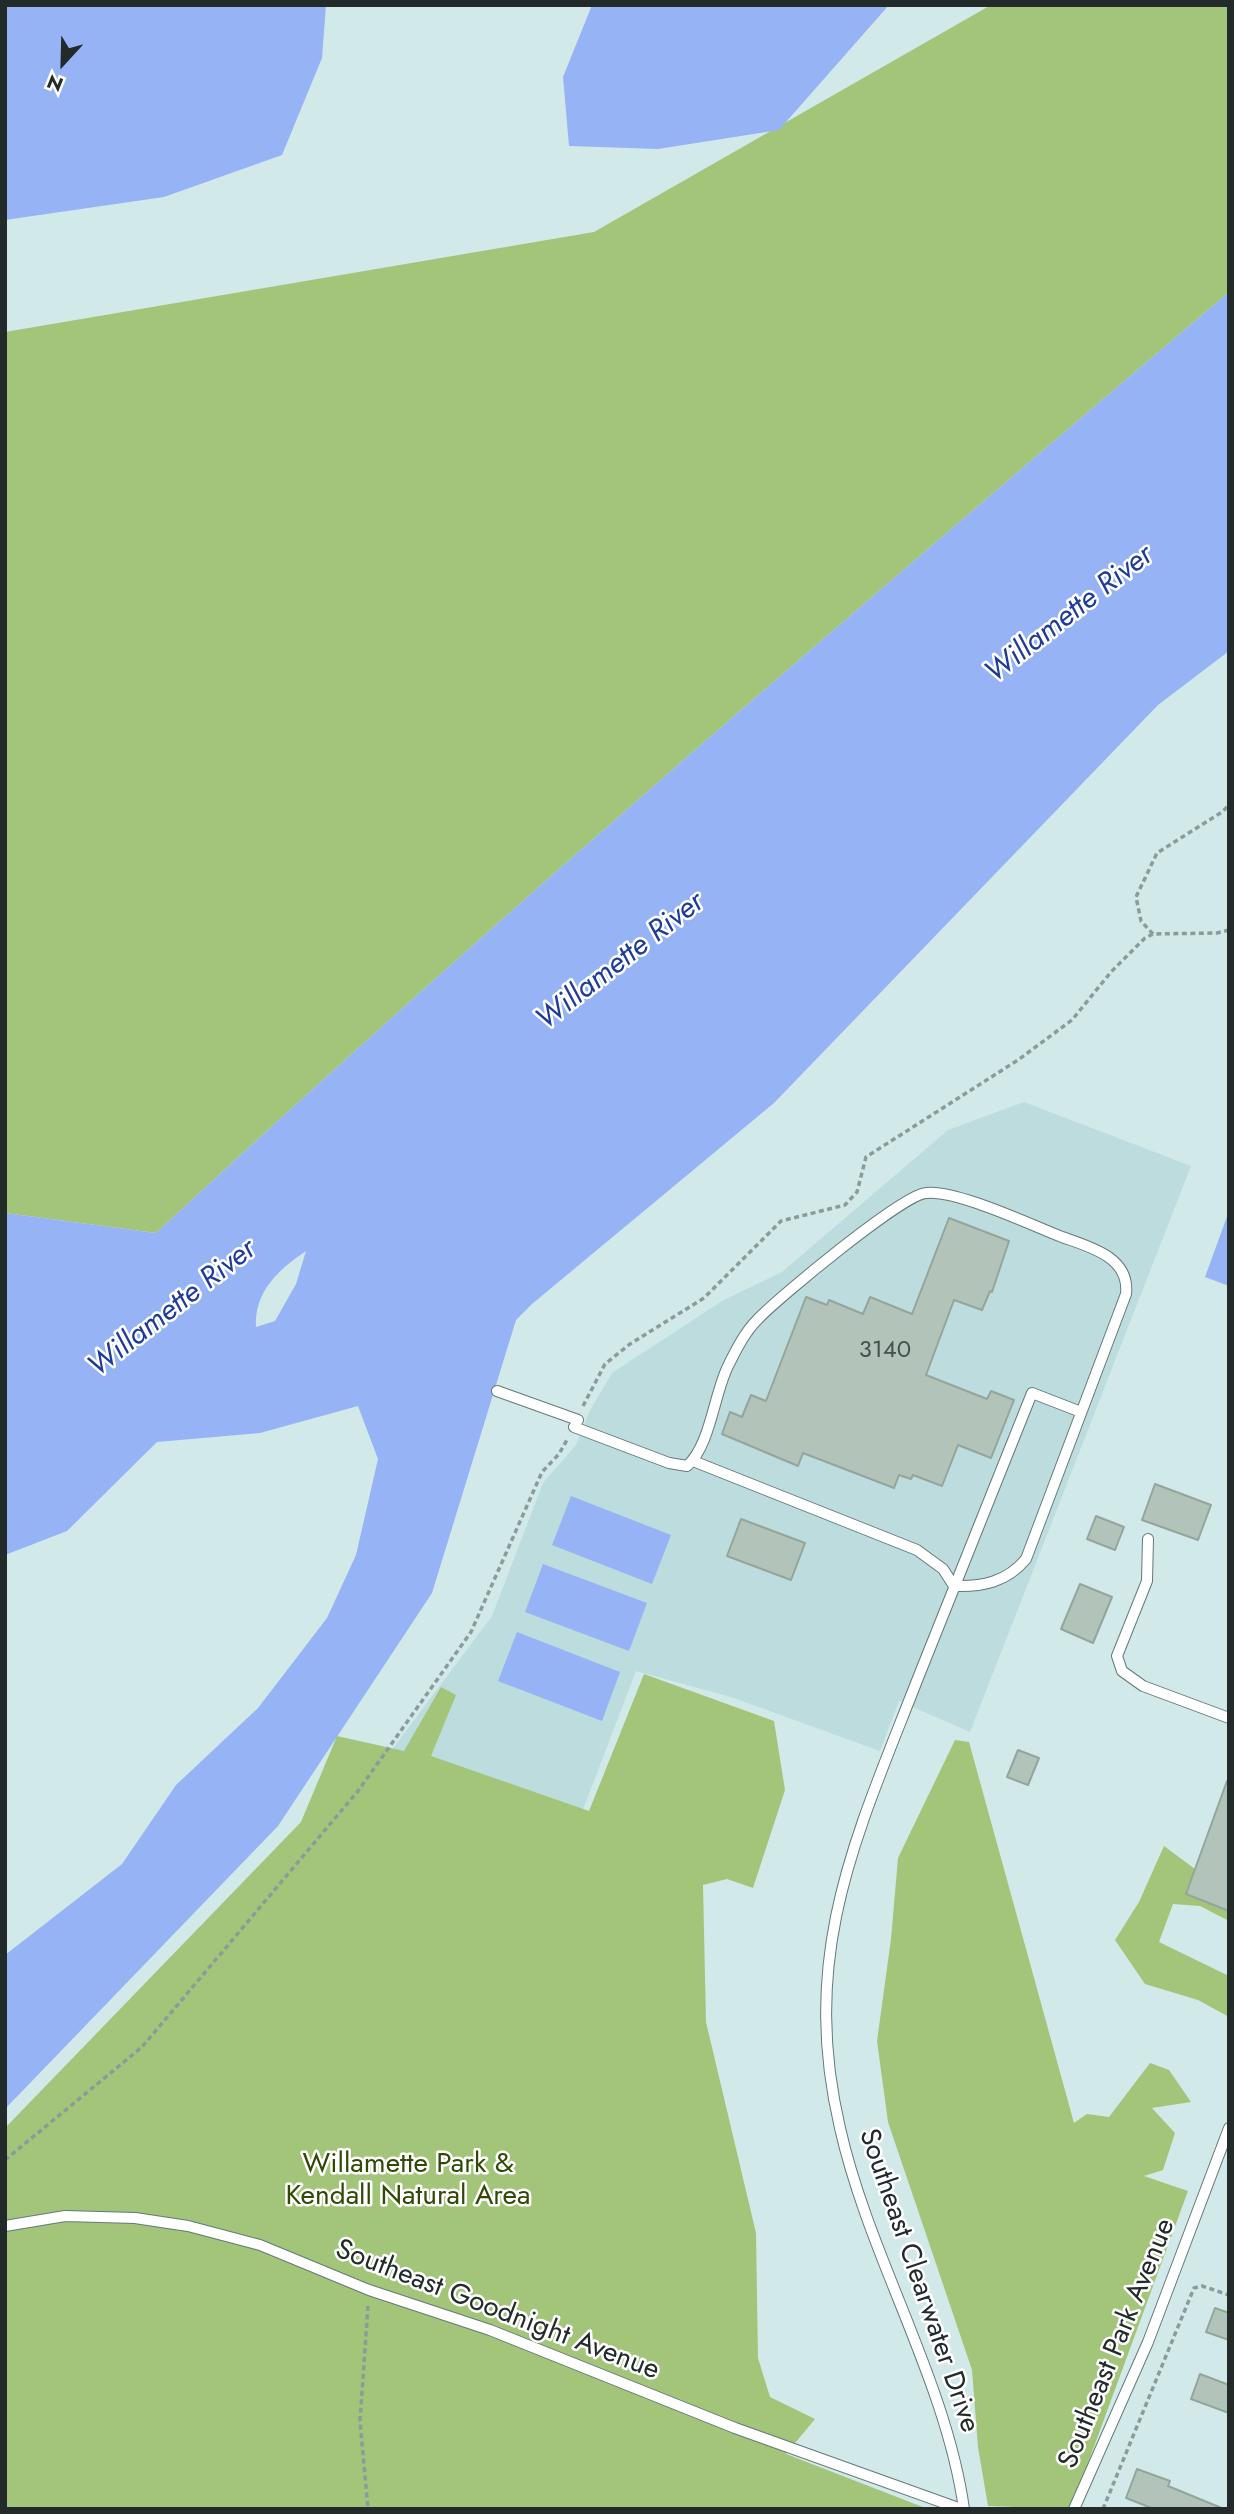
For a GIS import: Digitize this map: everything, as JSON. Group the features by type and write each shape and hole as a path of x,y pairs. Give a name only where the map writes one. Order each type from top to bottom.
{"lane":[{"path":"496,1391 669,1463 687,1466 693,1461 727,1367 758,1320 903,1202 926,1192 945,1193 1069,1239 1109,1256 1123,1270 1127,1284 1126,1294 1026,1559 1006,1577 976,1587 954,1586 943,1569 916,1550 693,1461"},
{"name":"Southeast Clearwater Drive","path":"962,2509 958,2464 850,2169 839,2127 825,2034 827,1961 839,1898 869,1804 1032,1393 1081,1412"},
{"path":"1148,1539 1147,1581 1117,1656 1122,1671 1143,1686 1229,1718"},
{"name":"Southeast Park Avenue","path":"1074,2509 1148,2342 1229,2128"},
{"name":"Southeast Goodnight Avenue","path":"5,2225 65,2216 135,2218 188,2227 260,2245 369,2290 490,2330 735,2428 962,2509"}],"path":[{"path":"1153,934 1141,921 1136,897 1157,853 1229,805"},
{"path":"5,2160 142,2047 358,1791 471,1632 542,1472 559,1454 576,1424 589,1392 606,1364 630,1344 704,1298 781,1221 845,1205 857,1192 866,1157 1018,1060 1072,1020 1111,972 1145,938 1153,934 1217,933 1229,930"},
{"path":"1103,2509 1194,2288 1202,2286 1229,2295"},
{"path":"368,2509 360,2421 369,2290"}],"shaded area":[{"path":"1024,1102 1191,1166 970,1732 899,1701 880,1751 731,1697 636,1671 571,1841 391,1751 492,1616 543,1483 576,1445 589,1412 612,1373 722,1301 782,1272 948,1130"}],"green space":[{"path":"991,5 1229,5 1229,292 553,874 156,1233 5,1213 5,332 594,232"},
{"name":"Willamette Park & Kendall Natural Area","path":"644,1674 774,1721 785,1790 753,1888 727,1879 703,1885 706,2022 756,2233 758,2358 770,2397 815,2419 786,2454 928,2509 5,2509 5,2128 301,1822 337,1736 404,1751 441,1687 456,1695 431,1756 589,1811"},
{"path":"955,1740 969,1742 1074,2123 1087,2114 1109,2117 1150,2063 1169,2070 1191,2102 1152,2108 1175,2133 1163,2170 1144,2176 1188,2191 1071,2509 988,2506 978,2447 972,2370 888,2122 877,2041 891,1939 898,1858"},
{"path":"1164,1846 1195,1869 1186,1894 1229,1911 1229,1921 1200,1906 1173,1904 1159,1942 1229,1976 1229,2017 1198,2000 1145,1984 1115,1940 1139,1902"}],"water":[{"path":"5,5 326,5 322,58 282,155 164,197 5,220"},
{"path":"592,5 889,5 779,130 658,149 569,146 563,77"},
{"name":"Willamette River","path":"1229,292 1229,651 1158,705 774,1103 516,1320 432,1593 278,1826 5,2109 5,1955 122,1864 176,1785 258,1708 327,1618 356,1555 378,1459 358,1406 260,1433 157,1442 67,1531 5,1555 5,1213 156,1233 553,874","holes":["306,1251 296,1284 275,1321 256,1327 256,1314 264,1292 278,1274"]},
{"path":"1229,1211 1229,1286 1205,1277"},
{"path":"571,1496 671,1535 652,1584 552,1545"},
{"path":"543,1564 647,1603 629,1651 525,1612"},
{"path":"517,1632 620,1672 602,1721 498,1681"}],"building":[{"path":"949,1218 1009,1241 992,1292 990,1291 982,1310 954,1300 926,1375 987,1399 991,1391 1014,1400 991,1458 958,1445 942,1486 913,1475 911,1479 899,1475 894,1488 803,1453 798,1466 722,1434 730,1412 742,1417 751,1395 766,1401 806,1297 827,1305 829,1300 863,1314 870,1297 912,1314"},
{"path":"1155,1484 1211,1505 1198,1540 1142,1520"},
{"path":"1096,1516 1124,1527 1115,1550 1087,1539"},
{"path":"741,1519 805,1543 791,1580 727,1556"},
{"path":"1080,1584 1112,1597 1093,1643 1061,1629"},
{"path":"1018,1750 1039,1758 1028,1785 1007,1777"},
{"path":"1227,1781 1229,1782 1229,1911 1186,1894"},
{"path":"1215,2308 1229,2313 1229,2340 1206,2332"},
{"path":"1200,2374 1229,2385 1229,2413 1191,2399"},
{"path":"1137,2469 1170,2481 1168,2486 1224,2509 1154,2509 1126,2498"}]}
